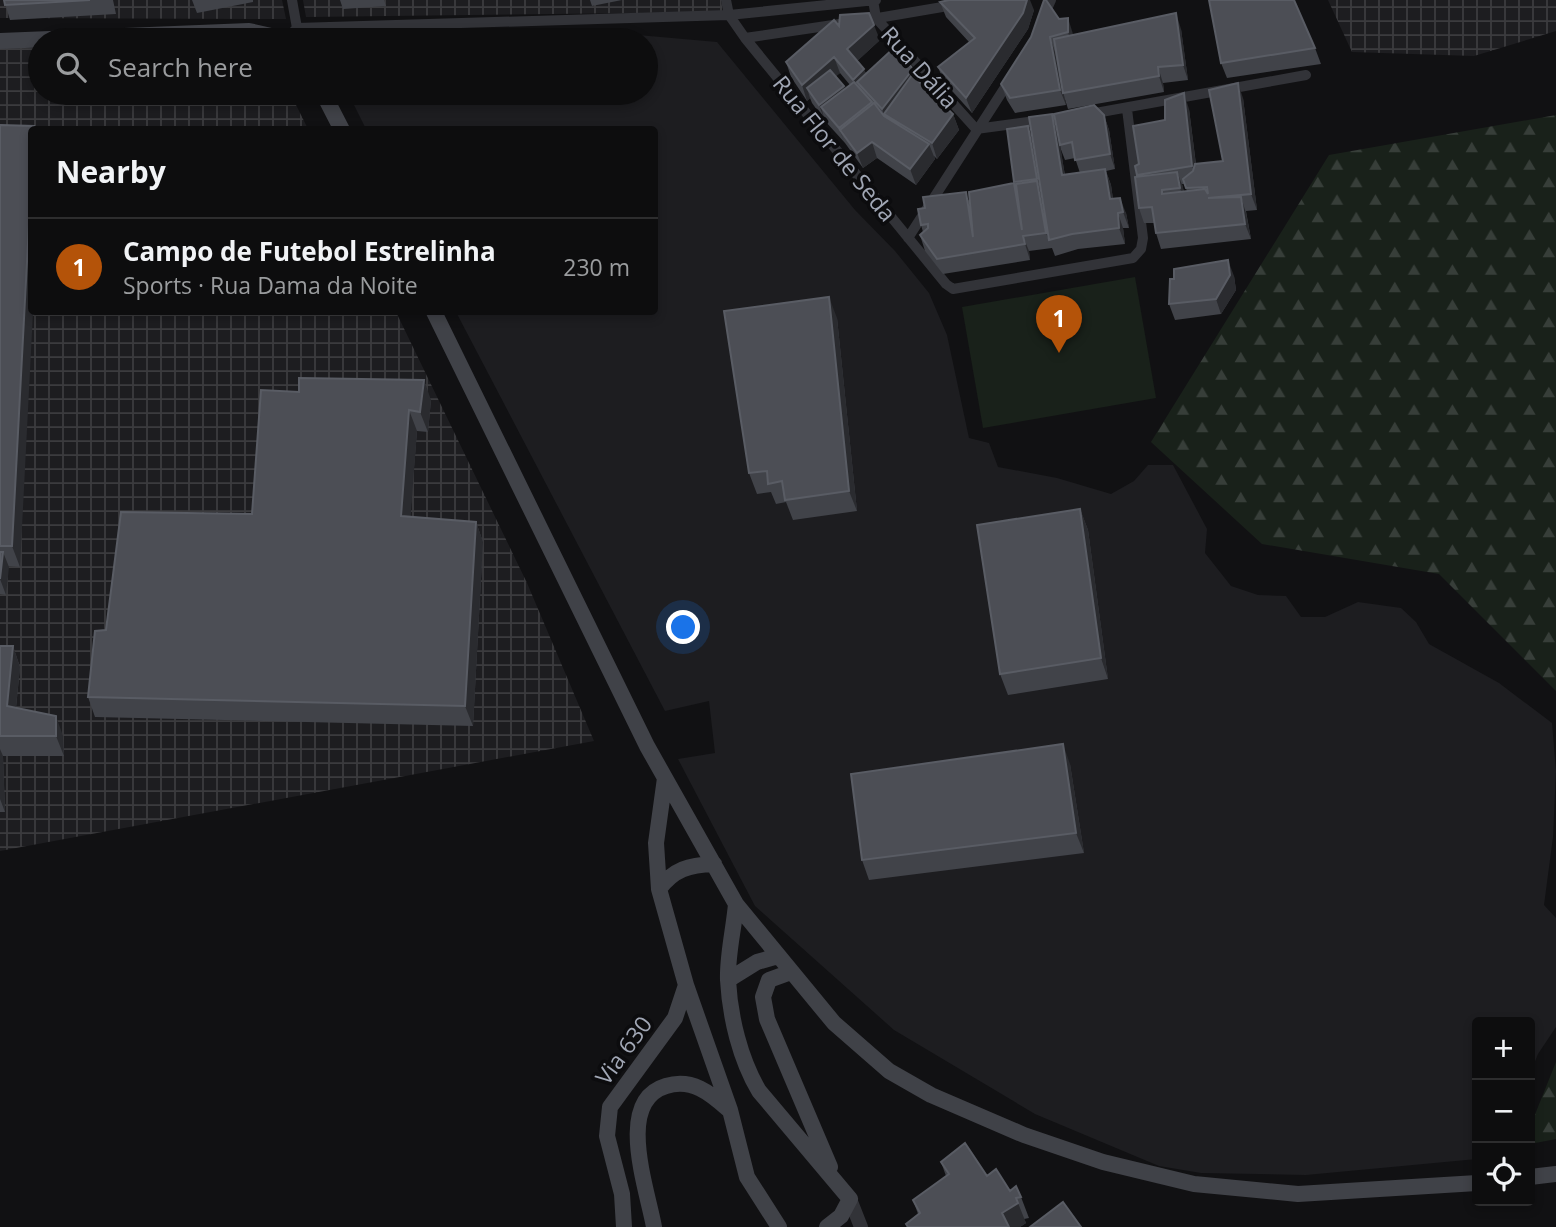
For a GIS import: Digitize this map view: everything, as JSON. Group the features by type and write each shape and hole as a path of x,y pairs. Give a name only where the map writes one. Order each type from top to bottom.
{"main road":[{"path":"0,41 28,40"},
{"path":"329,105 340,126"},
{"path":"435,315 665,778 736,904 834,1023 889,1071 931,1095 1024,1135 1104,1162 1194,1184 1298,1194 1472,1183"},
{"path":"665,778 656,843 659,889 686,985 730,1110 747,1177 779,1227"},
{"path":"659,889 669,876 682,868 714,864"},
{"path":"736,904 728,980 738,1038 750,1076 759,1091 850,1199 841,1216 827,1227"},
{"path":"728,980 757,962 778,956"},
{"path":"791,972 769,980 763,997 767,1019 838,1185"},
{"name":"Via 630","path":"624,1227 622,1194 607,1136 610,1107 674,1018 686,985"},
{"name":"Via 630","path":"654,1227 636,1133 639,1107 650,1092 678,1082 704,1090 730,1110"},
{"path":"1535,1176 1556,1174"}],"street":[{"path":"291,28 292,0"},
{"name":"Rua Flor de Seda","path":"726,0 729,15 745,38 908,238 953,289 1127,260 1137,253 1143,238 1127,109"},
{"path":"444,28 729,15 874,0"},
{"name":"Rua Dália","path":"874,0 876,19 976,129"},
{"path":"745,38 983,0"},
{"path":"1040,24 1051,0"},
{"path":"908,238 1015,72"},
{"path":"1072,117 1306,75"},
{"path":"976,129 1058,118"},
{"path":"850,1199 861,1227"}],"shaded area":[{"path":"0,0 282,0 286,19 0,18"},
{"path":"303,0 721,0 723,12 306,17"},
{"path":"1328,0 1556,0 1556,31 1474,56 1352,52"},
{"path":"658,37 717,42 855,210 895,251 929,293 947,335 969,438 989,443 998,467 1057,478 1111,494 1134,481 1148,465 1173,465 1207,529 1205,553 1231,586 1258,595 1286,596 1301,617 1325,617 1358,602 1401,608 1416,622 1429,644 1499,683 1552,723 1556,771 1553,837 1544,905 1556,918 1556,1027 1535,1062 1535,1017 1472,1017 1472,1159 1306,1175 1201,1173 1159,1166 1035,1114 894,1030 755,906 678,759 715,753 709,701 665,711 458,315 658,315 658,126 364,126 354,105 658,105"},
{"path":"0,43 28,44 28,105 296,105 306,126 28,126 28,315 397,315 527,583 594,741 0,851"}],"green space":[{"path":"1556,115 1556,691 1439,574 1262,544 1151,442 1329,155"},
{"path":"1135,277 1156,398 983,428 962,307"},
{"path":"1556,1062 1556,1139 1535,1143 1535,1114"}],"building":[{"path":"4,0 90,0 5,5"},
{"path":"1027,0 1023,13 966,98 938,67 975,38 940,2"},
{"path":"1044,0 1059,19 1068,18 1068,32 1050,37 1060,90 1010,98 1001,84 1031,37"},
{"path":"1209,0 1294,0 1315,48 1221,63"},
{"path":"869,13 874,25 847,49 864,69 853,80 834,57 802,85 786,62 834,20 839,26 840,15"},
{"path":"1176,13 1183,65 1158,67 1159,76 1063,93 1054,39"},
{"path":"895,47 913,69 882,109 857,82"},
{"path":"830,70 844,86 819,105 807,88"},
{"path":"912,75 953,114 932,143 884,114"},
{"path":"854,82 872,102 839,128 821,107"},
{"path":"1238,83 1251,194 1208,198 1241,197 1245,224 1156,233 1152,207 1139,208 1135,177 1177,172 1180,188 1162,190 1162,194 1205,189 1208,194 1207,187 1186,188 1183,179 1193,171 1195,164 1223,161 1209,90"},
{"path":"1184,93 1192,166 1137,175 1135,166 1139,164 1133,126 1165,120 1165,100"},
{"path":"874,103 884,116 929,144 910,169 872,142 857,153 840,130"},
{"path":"1094,105 1104,115 1110,154 1075,160 1072,142 1060,145 1054,114"},
{"path":"1052,114 1062,175 1105,169 1110,199 1120,198 1123,212 1118,213 1119,228 1049,240 1029,117"},
{"path":"0,125 34,126 28,126 28,243 12,546 0,546"},
{"path":"1028,126 1037,179 1014,182 1007,129"},
{"path":"1037,181 1046,233 1023,236 1025,244 937,259 920,235 928,228 928,224 921,225 918,209 925,208 923,197 966,192 973,237 969,192 1014,183 1022,230 1016,184"},
{"path":"1228,260 1230,275 1216,299 1169,304 1170,279 1174,279 1174,269"},
{"path":"829,297 849,491 785,500 782,481 768,484 767,471 749,473 724,311"},
{"path":"299,378 424,380 420,412 409,410 401,516 476,522 465,706 88,697 95,631 106,630 121,512 252,514 261,390 299,392"},
{"path":"1080,509 1101,658 1000,674 977,525"},
{"path":"0,552 3,552 0,579"},
{"path":"0,646 13,646 7,706 56,716 56,736 0,736"},
{"path":"1063,744 1076,833 862,860 851,774"},
{"path":"965,1143 987,1176 996,1169 1010,1191 1016,1186 1021,1197 1016,1198 1018,1203 1002,1213 1009,1227 908,1227 906,1224 920,1213 913,1200 949,1174 941,1162"},
{"path":"1063,1202 1081,1227 1030,1227"}],"place":[{"name":"Campo de Futebol Estrelinha","path":"1059,353"}]}
